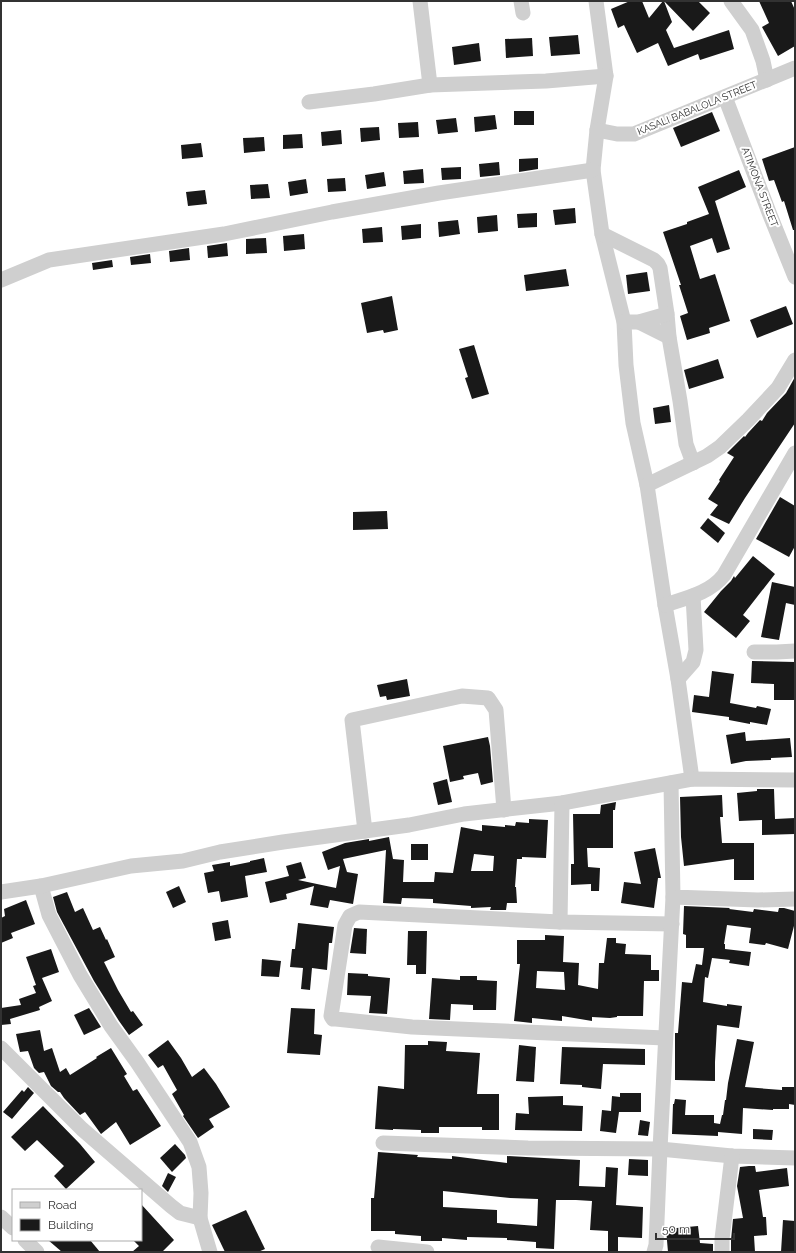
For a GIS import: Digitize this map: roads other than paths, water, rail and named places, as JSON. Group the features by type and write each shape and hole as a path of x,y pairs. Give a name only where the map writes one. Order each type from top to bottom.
{"street":[{"path":"420,1 430,85"},
{"path":"596,1 606,76 597,130 593,170 602,234 624,322 626,365 633,424 647,485 678,679 692,779"},
{"path":"731,1 752,30 763,61 767,80"},
{"name":"KASALI BABALOLA STREET","path":"597,130 617,134 634,134 795,68"},
{"path":"309,102 430,85 538,82 606,76"},
{"name":"ATIMONA STREET","path":"725,97 795,277"},
{"path":"1,280 49,260 224,234 332,212 439,193 593,170"},
{"path":"602,234 654,260 660,268 686,444 693,463"},
{"path":"624,322 640,322 667,314"},
{"path":"640,322 669,337"},
{"path":"647,485 707,456 720,448 778,388 795,360"},
{"path":"665,605 693,596 713,586 724,575 795,453"},
{"path":"678,679 693,662 696,650 693,596"},
{"path":"754,652 795,651"},
{"path":"365,831 352,720 462,696 488,698 496,710 504,810"},
{"path":"1,892 41,886 132,866 182,861 220,852 409,825 464,814 562,803 692,779 795,780"},
{"path":"654,1252 656,1245 673,897 671,784"},
{"path":"560,922 562,803"},
{"path":"41,886 49,915 80,975 111,1026 137,1062 190,1142 199,1167 201,1193 200,1218 210,1252"},
{"path":"673,897 758,900 795,899"},
{"path":"665,1038 412,1027 333,1019 332,1016 345,925 350,916 359,912 560,922 672,924"},
{"path":"3,1054 82,1129 171,1206 180,1213 200,1218"},
{"path":"383,1143 528,1148 660,1149 732,1156 795,1158"},
{"path":"722,1252 722,1239 732,1156"},
{"path":"1,1217 12,1227"},
{"path":"26,1241 37,1252"},
{"path":"378,1247 427,1252"}]}
